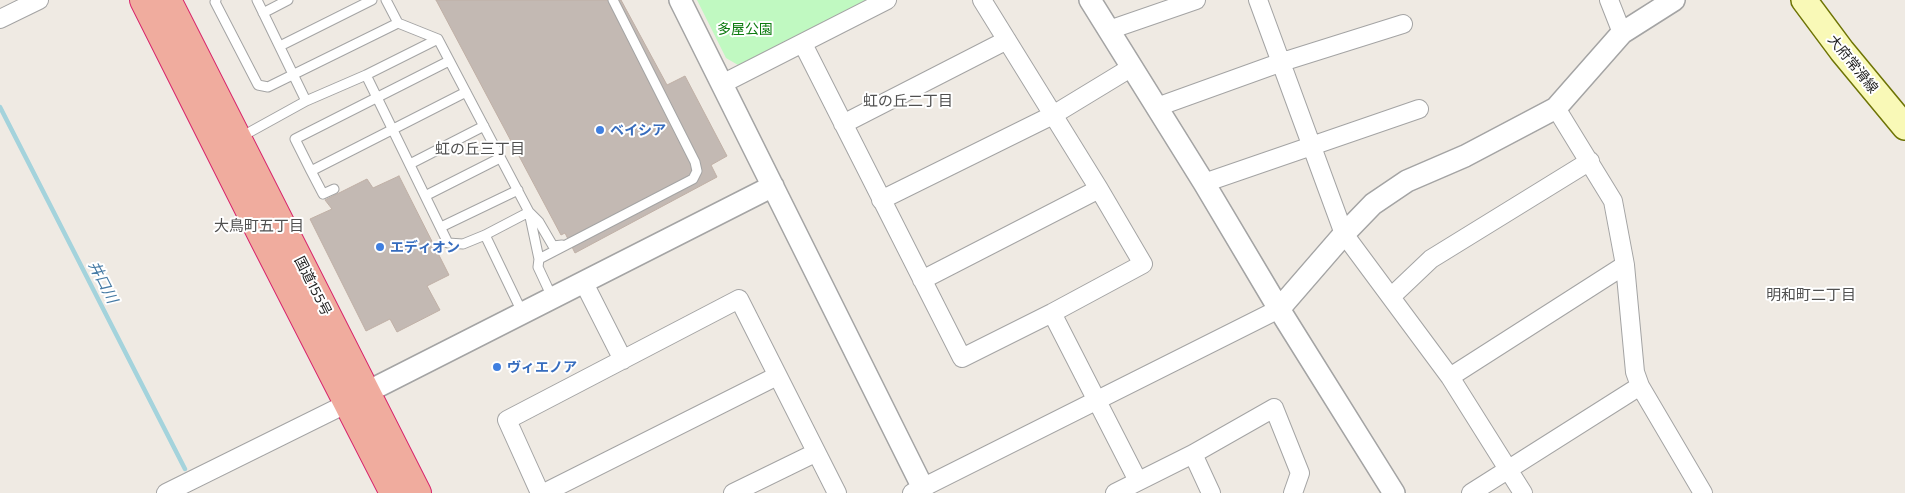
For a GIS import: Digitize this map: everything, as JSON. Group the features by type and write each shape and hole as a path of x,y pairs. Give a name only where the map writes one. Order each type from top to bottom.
{"highway":[{"name":"国道155号","path":"144,0 358,398 417,493"},
{"name":"国道155号","path":"166,0 237,140 358,398 394,493"}],"main road":[{"name":"大府常滑線","path":"1804,0 1842,52 1905,127"}],"street":[{"path":"0,19 39,0"},
{"path":"680,0 773,186 920,491 1280,309 1344,234 1373,204 1407,181 1465,156 1556,108 1622,33 1674,0"},
{"path":"722,84 888,0"},
{"path":"803,44 962,358 1052,313 1143,264 982,0"},
{"path":"1090,0 1204,182 1394,493"},
{"path":"1109,30 1196,0"},
{"path":"1258,0 1344,234 1450,377 1523,493"},
{"path":"1609,0 1622,33"},
{"path":"1157,107 1282,62 1403,24"},
{"path":"843,124 1007,40"},
{"path":"882,200 1053,115 1132,67"},
{"path":"1556,108 1613,201 1624,265 1635,372 1640,386 1703,493"},
{"path":"1204,182 1419,109"},
{"path":"1391,297 1431,259 1590,161"},
{"path":"166,493 358,398 773,186"},
{"path":"922,280 1099,189"},
{"path":"1450,377 1624,265"},
{"path":"584,283 623,360"},
{"path":"540,493 507,420 739,300 836,493"},
{"path":"1052,313 1138,481"},
{"path":"544,493 777,376"},
{"path":"1471,493 1640,386"},
{"path":"1114,493 1193,454 1274,408 1300,473 1293,493"},
{"path":"733,493 815,453"},
{"path":"1193,454 1211,493"}],"lane":[{"path":"216,0 215,2 258,85 268,87 398,23"},
{"path":"257,0 306,100"},
{"path":"263,13 288,0"},
{"path":"280,46 372,0"},
{"path":"386,0 398,23 438,39 529,212 539,258 538,267 553,299"},
{"path":"539,258 693,179 697,171 696,162 613,0"},
{"path":"237,140 306,100 366,75 438,39"},
{"path":"334,189 323,194 295,139 449,61"},
{"path":"366,75 448,243 462,244 485,235 529,212"},
{"path":"311,171 466,92"},
{"path":"410,164 484,126"},
{"path":"425,196 500,158"},
{"path":"441,227 518,190"},
{"path":"529,212 539,222 553,246 565,245"},
{"path":"485,235 524,314"}],"green space":[{"name":"多屋公園","path":"697,0 869,0 738,65 726,58"}],"building":[{"path":"436,0 621,0 667,85 685,76 727,156 711,165 717,177 575,253 565,233 561,235"},
{"name":"エディオン","path":"399,176 449,275 427,286 440,310 397,332 390,319 366,331 310,219 332,209 325,200 367,179 373,188"}],"waterway":[{"name":"井口川","path":"0,107 185,469"}],"place":[{"name":"ベイシア","path":"600,130"},
{"name":"エディオン","path":"380,247"},
{"name":"ヴィエノア","path":"497,367"}],"district":[{"name":"虹の丘二丁目","path":"908,101"},
{"name":"虹の丘三丁目","path":"480,149"},
{"name":"大鳥町五丁目","path":"259,226"},
{"name":"明和町二丁目","path":"1811,295"}]}
